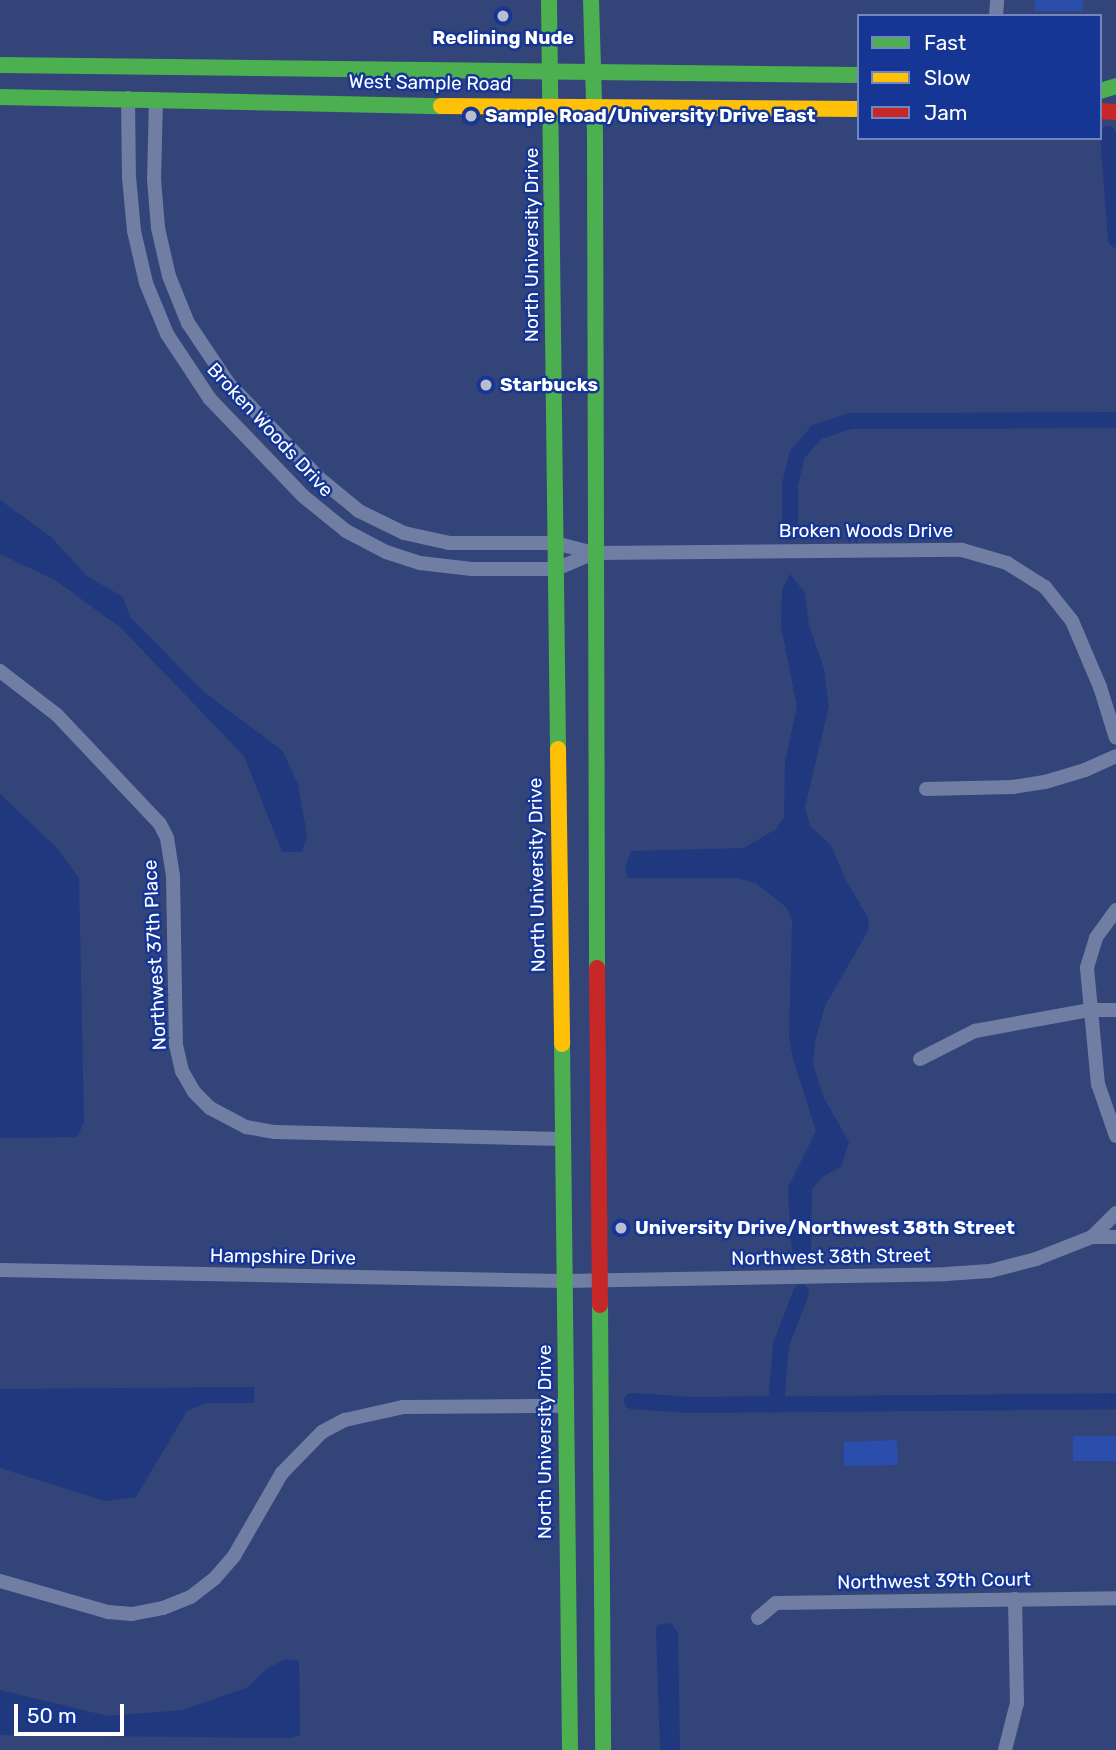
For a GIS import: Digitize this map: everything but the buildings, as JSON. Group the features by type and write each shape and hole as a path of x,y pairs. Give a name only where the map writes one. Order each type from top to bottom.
{"main road":[{"name":"North University Drive","path":"549,0 556,569 577,839 601,1281 603,1750"},
{"name":"North University Drive","path":"570,1750 562,1139 594,554 594,109 591,0"},
{"name":"West Sample Road","path":"0,65 857,75"},
{"path":"0,78 39,65"},
{"name":"West Sample Road","path":"0,97 594,109 857,109"}],"street":[{"name":"Broken Woods Drive","path":"128,99 129,177 136,246 146,283 167,334 210,399 323,515 386,552 446,567 556,569 594,554"},
{"name":"Broken Woods Drive","path":"156,99 154,179 161,242 169,276 188,323 229,384 343,499 381,523 404,533 449,543 555,543 594,554 962,550 1007,563 1045,587 1072,621 1100,687 1116,738"},
{"path":"838,109 857,104"},
{"path":"136,246 161,242"},
{"path":"210,399 229,384"},
{"path":"323,515 343,499"},
{"path":"483,545 483,569"},
{"name":"Northwest 37th Place","path":"0,671 57,715 160,824 167,838 173,877 176,1045 182,1071 194,1092 210,1108 246,1127 275,1132 562,1139"},
{"path":"926,789 1024,785 1085,770 1116,756"},
{"path":"1116,910 1096,938 1087,968 1098,1084 1116,1136"},
{"path":"920,1059 975,1031 1089,1010 1116,1010"},
{"name":"Northwest 38th Street","path":"1093,1237 1116,1213"},
{"name":"Northwest 38th Street","path":"564,1282 990,1271 1036,1259 1093,1237 1116,1237"},
{"name":"Hampshire Drive","path":"0,1270 564,1282"},
{"path":"0,1581 108,1612 132,1614 163,1608 192,1596 215,1578 234,1556 282,1474 322,1432 345,1420 403,1406 566,1406"},
{"name":"Northwest 39th Court","path":"758,1618 776,1602 1116,1598"},
{"path":"1005,1750 1017,1703 1015,1599"}],"shaded area":[{"path":"1035,0 1083,0 1083,11 1035,11"},
{"path":"0,500 50,536 87,576 123,597 130,617 204,692 282,750 298,784 307,835 302,852 282,852 244,756 121,628 55,580 0,554"},
{"path":"790,574 805,593 809,625 824,669 829,706 805,807 810,826 831,845 845,878 868,918 869,929 825,1006 815,1041 813,1064 823,1096 849,1142 841,1167 824,1176 812,1189 811,1254 807,1261 801,1262 793,1254 788,1187 816,1131 793,1059 789,1037 792,921 787,908 756,883 736,878 628,878 625,867 631,851 744,848 776,829 784,817 785,762 797,707 781,626 782,589"},
{"path":"0,794 58,849 79,878 84,1123 77,1137 0,1138"},
{"path":"254,1387 254,1403 207,1403 187,1411 136,1497 105,1501 0,1468 0,1389"},
{"path":"1073,1436 1116,1436 1116,1461 1073,1461"},
{"path":"897,1440 898,1465 844,1466 844,1442"},
{"path":"672,1624 678,1633 680,1750 660,1750 656,1629 658,1625"},
{"path":"286,1659 299,1661 300,1735 290,1738 0,1735 0,1690 108,1716 182,1710 246,1688 268,1668"}],"waterway":[{"path":"1108,134 1116,240"},
{"path":"790,532 790,485 797,455 817,432 850,421 1116,420"},
{"path":"776,1404 781,1345 801,1293"},
{"path":"632,1401 691,1405 1116,1401"}],"traffic: fast":[{"path":"549,0 558,749"},
{"path":"591,0 595,135 597,968"},
{"path":"0,65 857,75"},
{"path":"1102,90 1116,86"},
{"path":"0,97 441,106"},
{"path":"562,1044 570,1750"},
{"path":"600,1305 603,1750"}],"traffic: slow":[{"path":"441,106 857,109"},
{"path":"558,749 562,1044"}],"traffic: jam":[{"path":"1102,111 1116,112"},
{"path":"597,968 600,1305"}],"place":[{"name":"Reclining Nude","path":"503,16"},
{"name":"Sample Road/University Drive East","path":"471,116"},
{"name":"Starbucks","path":"486,385"},
{"name":"University Drive/Northwest 38th Street","path":"621,1228"}]}
